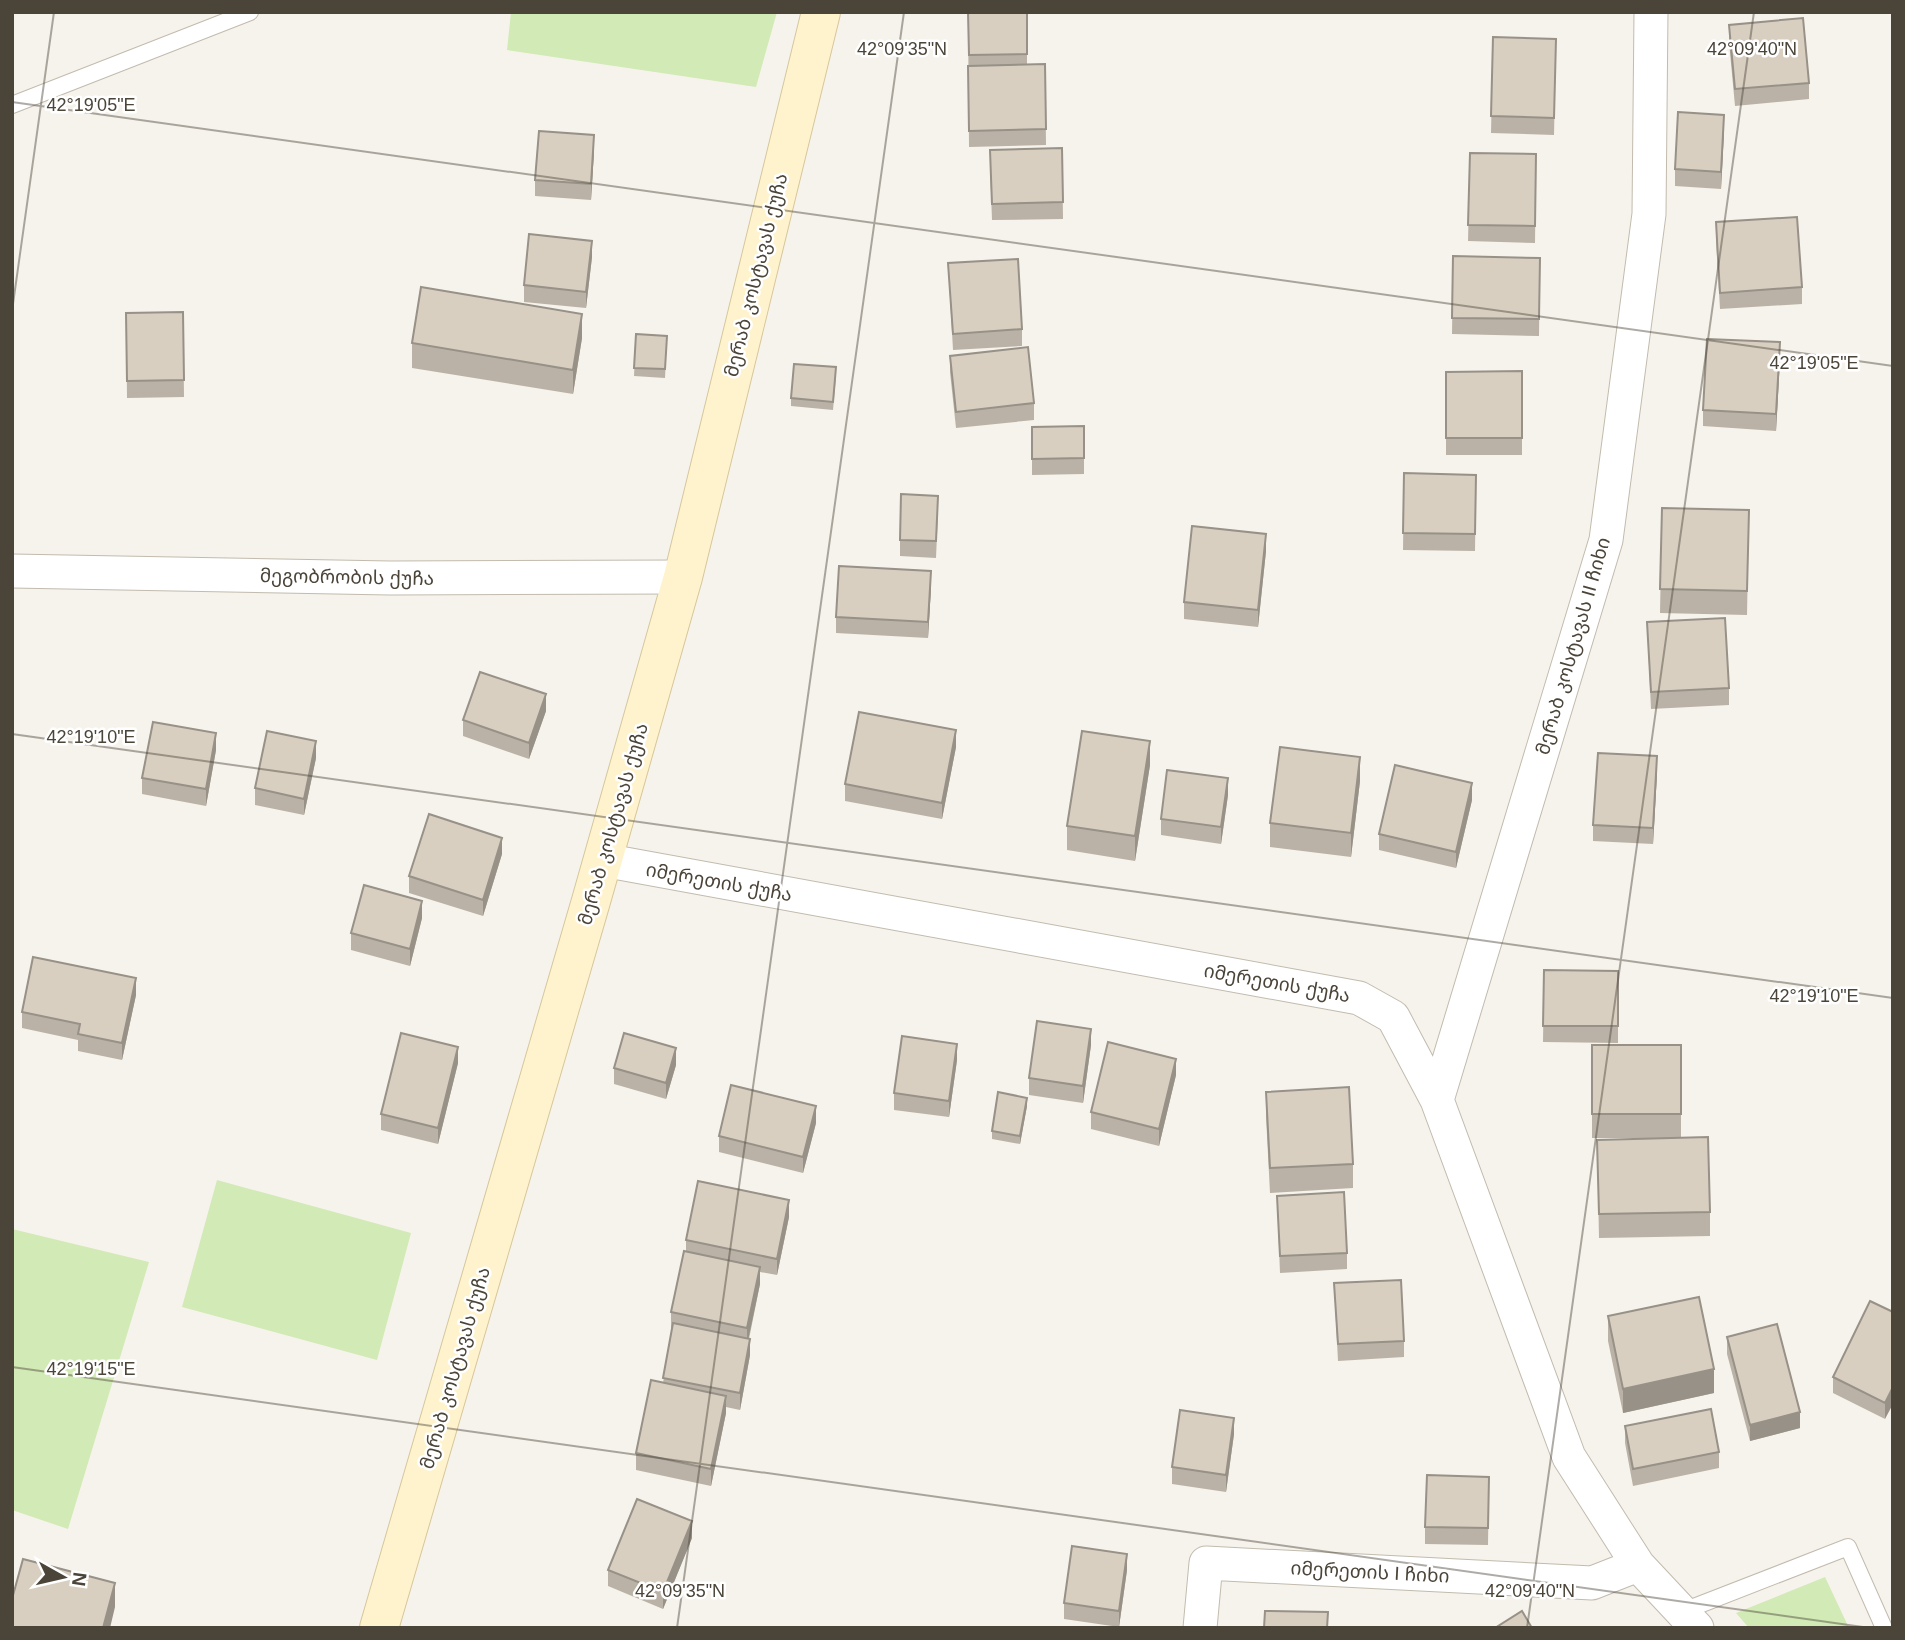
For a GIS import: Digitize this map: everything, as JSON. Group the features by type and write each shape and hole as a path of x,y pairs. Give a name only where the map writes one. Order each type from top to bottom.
{"main road":[{"name":"მერაბ კოსტავას ქუჩა","path":"379,1628 683,577 821,12"}],"street":[{"name":"მერაბ კოსტავას II ჩიხი","path":"1437,1100 1606,540 1649,215 1651,12"},
{"name":"მეგობრობის ქუჩა","path":"12,571 390,579 683,577"},
{"name":"იმერეთის ქუჩა","path":"603,860 1359,998 1393,1017 1437,1100 1569,1457 1638,1565 1689,1620"},
{"name":"იმერეთის I ჩიხი","path":"1200,1628 1206,1563 1592,1583 1638,1565"}],"lane":[{"path":"12,105 250,12"},
{"path":"1689,1620 1848,1547 1884,1628"}],"green space":[{"path":"511,12 777,12 756,87 507,50"},
{"path":"217,1180 411,1233 377,1360 182,1307"},
{"path":"12,1229 149,1262 68,1529 12,1510"},
{"path":"1825,1577 1849,1628 1749,1628 1736,1613"}],"building":[{"path":"968,12 1027,12 1027,54 969,55"},
{"path":"1803,18 1809,83 1735,89 1729,25"},
{"path":"1493,37 1556,39 1554,118 1491,116"},
{"path":"1045,64 1046,129 969,131 968,66"},
{"path":"1678,112 1724,115 1721,172 1675,169"},
{"path":"539,131 594,135 591,184 535,180"},
{"path":"1062,148 1063,202 992,204 990,150"},
{"path":"1470,153 1536,154 1535,226 1468,225"},
{"path":"1797,217 1802,287 1720,293 1716,222"},
{"path":"529,234 592,241 586,292 524,285"},
{"path":"1453,256 1540,258 1539,319 1452,318"},
{"path":"1018,259 1022,329 953,334 948,263"},
{"path":"421,287 582,314 573,370 412,343"},
{"path":"183,312 184,380 127,381 126,313"},
{"path":"636,334 667,336 665,369 634,368"},
{"path":"1707,339 1780,342 1776,414 1703,410"},
{"path":"1028,347 1034,403 956,412 950,356"},
{"path":"794,364 836,367 833,402 791,398"},
{"path":"1522,371 1522,438 1446,438 1446,372"},
{"path":"1084,426 1084,458 1032,459 1032,427"},
{"path":"1404,473 1476,475 1475,534 1403,533"},
{"path":"901,494 938,496 936,541 900,540"},
{"path":"1662,508 1749,510 1747,591 1660,589"},
{"path":"1192,526 1266,534 1258,610 1184,602"},
{"path":"839,566 931,571 928,622 836,617"},
{"path":"1725,618 1729,688 1651,692 1647,622"},
{"path":"480,672 546,694 529,743 463,720"},
{"path":"859,712 956,730 942,803 845,784"},
{"path":"153,722 216,733 206,789 142,778"},
{"path":"267,731 316,741 304,799 255,788"},
{"path":"1082,731 1150,741 1135,836 1067,826"},
{"path":"1280,747 1360,757 1351,833 1270,823"},
{"path":"1598,753 1657,756 1653,828 1593,825"},
{"path":"1395,765 1472,783 1456,852 1379,834"},
{"path":"1167,770 1228,778 1221,827 1161,819"},
{"path":"429,814 502,838 483,900 409,876"},
{"path":"364,885 422,901 410,949 351,933"},
{"path":"33,957 136,978 122,1043 78,1034 80,1024 22,1012"},
{"path":"1544,970 1618,971 1618,1026 1543,1026"},
{"path":"1037,1021 1091,1029 1083,1086 1029,1078"},
{"path":"401,1033 458,1047 438,1128 381,1114"},
{"path":"624,1033 676,1048 666,1083 614,1068"},
{"path":"902,1036 957,1044 949,1101 894,1093"},
{"path":"1108,1042 1176,1059 1159,1129 1091,1112"},
{"path":"1592,1045 1681,1045 1681,1114 1592,1114"},
{"path":"731,1085 816,1106 803,1157 719,1136"},
{"path":"1349,1087 1353,1164 1270,1168 1266,1092"},
{"path":"998,1092 1027,1098 1020,1136 992,1131"},
{"path":"1708,1137 1710,1212 1599,1214 1597,1140"},
{"path":"698,1181 789,1200 777,1259 686,1240"},
{"path":"1344,1192 1347,1253 1280,1256 1277,1196"},
{"path":"684,1251 760,1267 747,1328 671,1312"},
{"path":"1401,1280 1404,1341 1338,1344 1334,1283"},
{"path":"1699,1297 1714,1369 1623,1389 1608,1316"},
{"path":"1870,1301 1893,1312 1893,1387 1885,1403 1833,1377"},
{"path":"673,1323 750,1339 740,1393 663,1378"},
{"path":"1777,1324 1800,1412 1750,1425 1727,1337"},
{"path":"651,1380 726,1396 711,1469 636,1453"},
{"path":"1711,1409 1719,1452 1633,1469 1625,1426"},
{"path":"1180,1410 1234,1418 1226,1475 1172,1467"},
{"path":"1427,1475 1489,1477 1488,1528 1425,1527"},
{"path":"637,1499 692,1521 663,1592 608,1570"},
{"path":"1072,1546 1127,1554 1119,1611 1064,1603"},
{"path":"23,1559 115,1583 103,1628 12,1628 12,1599"},
{"path":"1265,1611 1328,1612 1327,1628 1264,1628"},
{"path":"1522,1611 1532,1628 1495,1628"}]}
